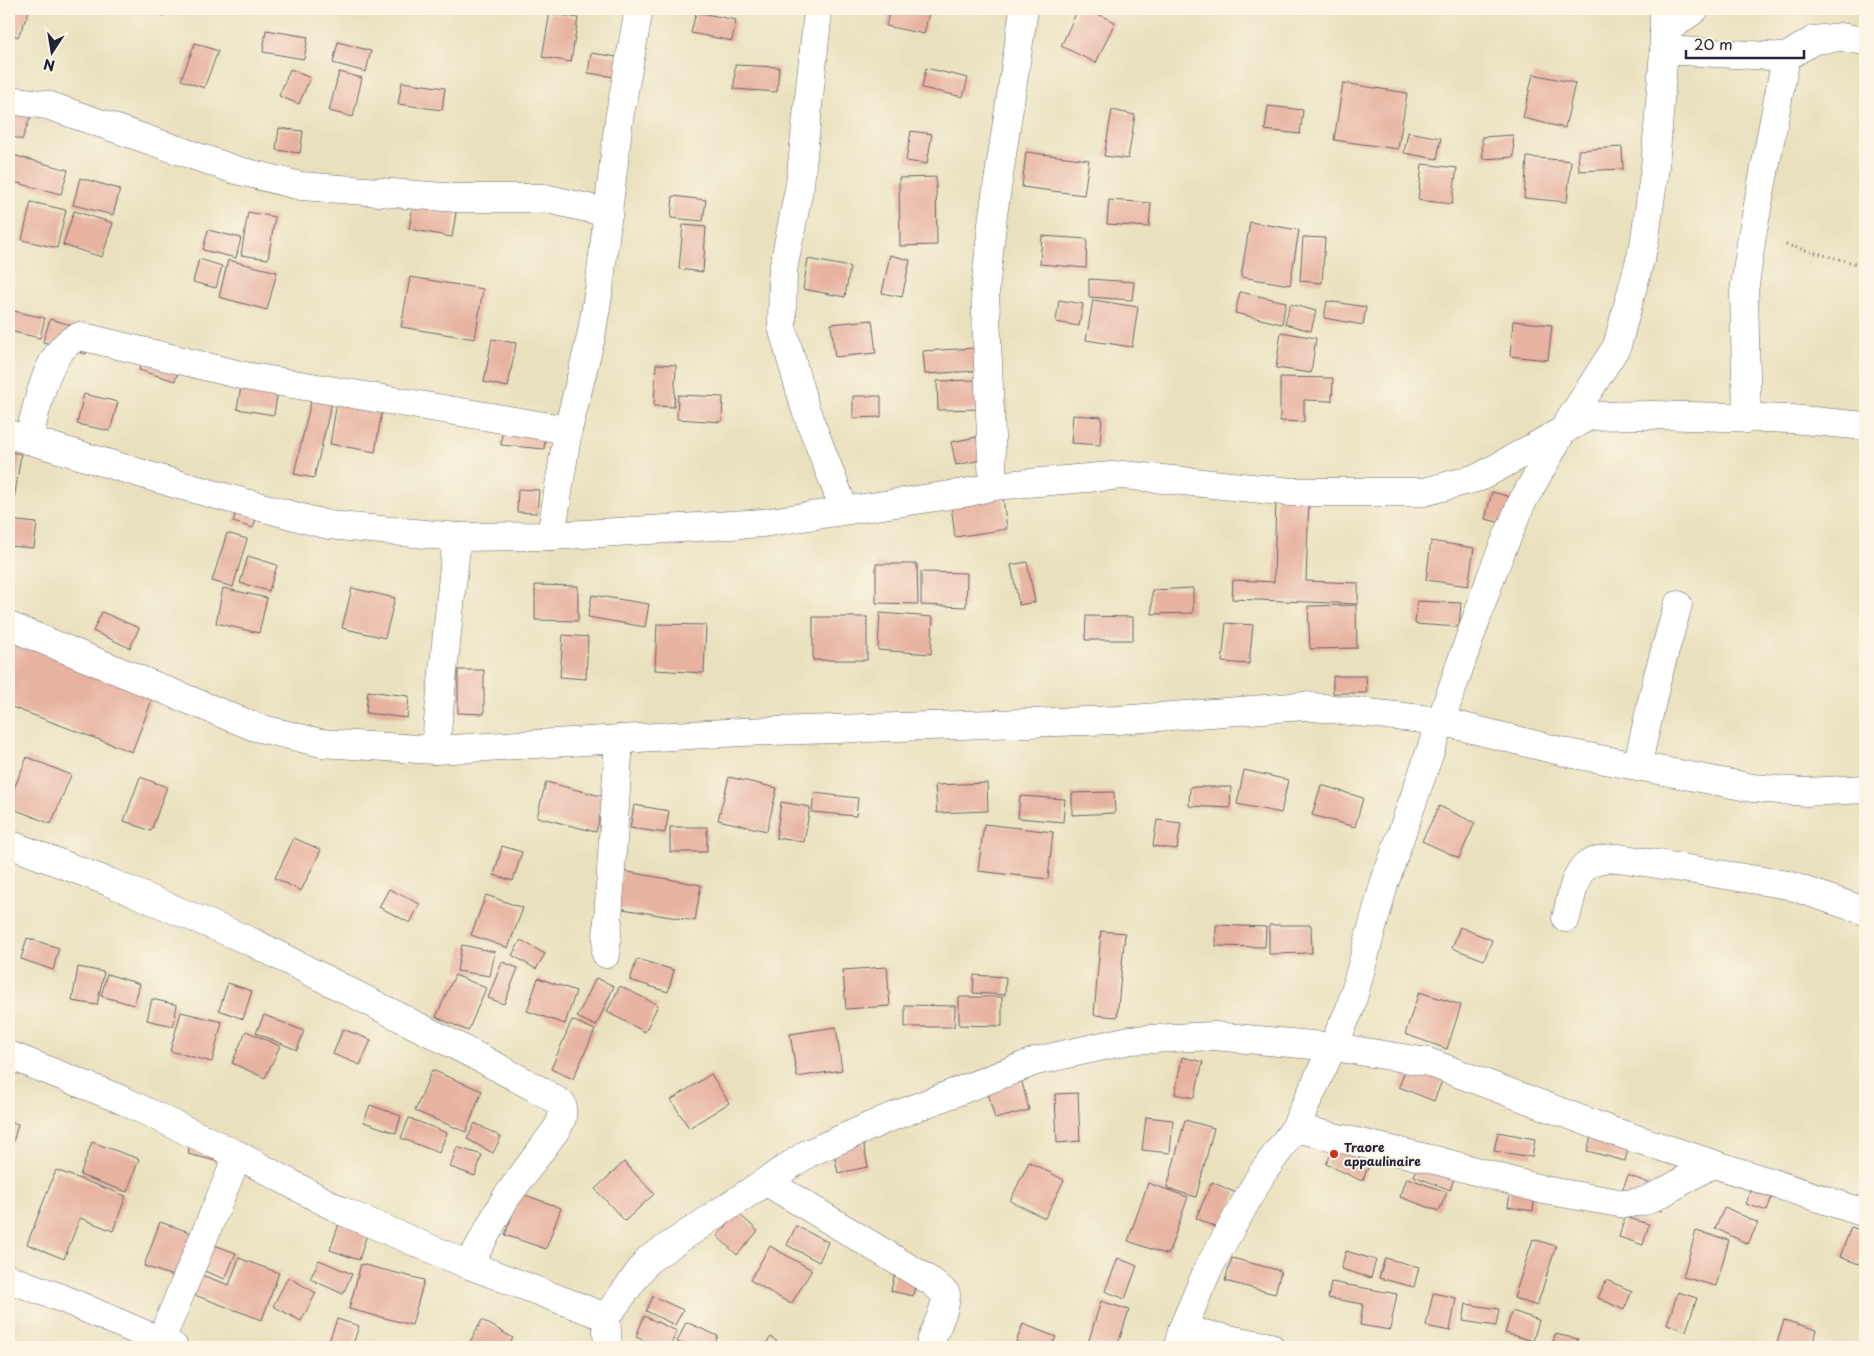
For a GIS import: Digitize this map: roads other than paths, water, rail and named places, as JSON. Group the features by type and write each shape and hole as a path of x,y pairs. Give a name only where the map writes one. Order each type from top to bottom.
{"street":[{"path":"552,536 568,430 591,337 609,213 619,119 639,9"},
{"path":"993,486 985,291 995,206 1024,9"},
{"path":"1664,30 1695,9"},
{"path":"817,20 800,184 783,270 782,327 805,408 844,509"},
{"path":"1664,30 1786,57 1814,40 1841,37 1865,41"},
{"path":"1270,1347 1180,1339 1208,1269 1262,1175 1295,1128 1350,1010 1384,884 1493,571 1521,504 1562,432 1618,346 1646,235 1655,167 1664,30"},
{"path":"1747,419 1744,292 1752,236 1786,57"},
{"path":"9,100 47,105 236,170 301,186 457,198 544,198 609,213"},
{"path":"568,430 245,376 80,336 71,339 50,364 18,437 183,486 328,525 457,537 552,536 763,523 844,509 970,492 993,486 1122,475 1292,492 1424,492 1480,477 1590,416 1654,415 1792,419 1865,426"},
{"path":"435,750 457,537"},
{"path":"1637,767 1658,675 1678,605"},
{"path":"9,626 256,727 320,743 435,750 741,732 1118,720 1305,706 1440,721 1568,753 1753,788 1805,792 1865,789"},
{"path":"606,954 619,739"},
{"path":"9,844 109,882 252,942 500,1069 562,1104 562,1118 558,1127 505,1199 469,1265"},
{"path":"1566,918 1579,872 1590,862 1602,858 1619,858 1788,885 1865,911"},
{"path":"608,1347 606,1317 648,1260 816,1151 884,1120 1036,1061 1130,1040 1204,1036 1285,1041 1428,1062 1612,1131 1865,1213"},
{"path":"9,1055 120,1099 238,1155 342,1211 469,1265 606,1317"},
{"path":"1295,1128 1439,1161 1544,1190 1625,1204 1653,1197 1712,1164"},
{"path":"9,1279 64,1299 168,1343 238,1155"},
{"path":"766,1182 932,1282 946,1294 944,1306 932,1334 930,1347"}],"place":[{"name":"Traore appaulinaire","path":"1334,1154"}]}
